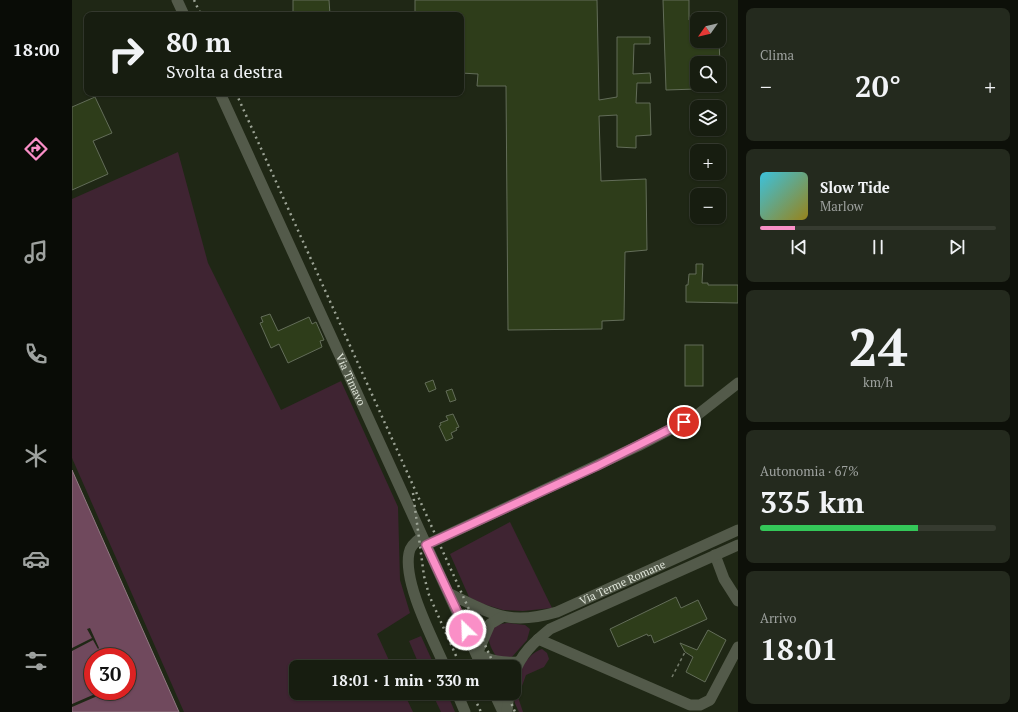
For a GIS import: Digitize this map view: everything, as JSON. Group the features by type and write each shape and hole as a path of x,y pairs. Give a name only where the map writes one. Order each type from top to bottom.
{"street":[{"path":"177,0 183,12"},
{"name":"Via Timavo","path":"221,96 479,660"},
{"path":"442,660 413,591 408,554 415,542 424,541 597,466 696,416 738,383"},
{"name":"Via Terme Romane","path":"450,594 502,617 525,619 557,612 738,530"},
{"name":"Via Terme Romane","path":"519,660 532,643 550,629 738,545"},
{"path":"715,555 724,579 738,601"},
{"path":"492,660 477,654 490,624 502,617"},
{"path":"538,639 690,705 700,705 710,700 738,647"},
{"path":"460,700 465,712"},
{"path":"497,700 503,712"},
{"path":"506,712 508,700"}],"path":[{"path":"672,677 685,652"}],"shaded area":[{"path":"178,152 208,263 281,410 341,381 398,507 400,580 410,613 377,634 389,660 289,660 289,700 407,700 413,712 184,712 72,458 72,199"},
{"path":"72,470 179,712 72,712"},
{"path":"510,522 552,608 523,611 503,610 483,604 469,597 450,554"},
{"path":"507,623 525,625 530,629 527,640 511,658 496,656 492,650 489,639 489,634 494,627"},
{"path":"421,636 432,660 417,660 409,641"},
{"path":"542,649 547,653 549,659 544,667 526,675 521,689 521,669 536,652"},
{"path":"435,700 450,700 455,712 441,712"},
{"path":"514,700 519,700 523,712 519,712"}],"pier":[{"path":"90,628 99,648 97,648 93,640 72,651 72,648 92,638 87,629"},
{"path":"84,699 88,700 72,707 72,704"}],"building":[{"path":"293,0 329,0 330,12 293,12"},
{"path":"415,0 597,0 599,100 617,97 617,37 650,37 650,44 634,44 633,74 650,73 651,83 637,83 636,103 650,103 651,135 636,136 636,148 617,147 617,115 599,116 601,181 646,179 647,250 625,252 624,320 602,321 602,329 508,330 506,86 477,86 478,74 464,73 464,12 415,12"},
{"path":"663,0 689,0 690,48 719,48 720,56 690,56 690,89 666,90"},
{"path":"95,97 112,133 93,141 108,174 72,190 72,107"},
{"path":"696,264 703,264 702,283 708,283 708,285 738,285 738,303 686,302 686,285 688,285 689,274 696,274"},
{"path":"270,314 278,331 309,317 312,324 316,322 324,340 320,341 322,347 288,363 279,344 271,348 260,323 263,322 261,317"},
{"path":"685,345 703,345 703,386 685,386"},
{"path":"433,380 436,389 429,392 425,383"},
{"path":"452,389 456,400 450,402 446,391"},
{"path":"453,414 459,427 451,433 453,438 446,441 439,426 441,425 440,423 448,420 446,416"},
{"path":"676,597 681,608 698,600 707,619 654,643 651,635 648,636 647,634 618,647 610,629"},
{"path":"708,630 726,640 705,682 686,672 693,657 685,652 680,643 697,650"}],"railway":[{"path":"194,0 200,12"},
{"path":"237,96 492,660"},
{"path":"413,493 424,576 429,595 458,660"},
{"path":"475,700 481,712"},
{"path":"510,700 515,712"}],"route":[{"path":"466,630 426,545 597,466 684,422"}]}
